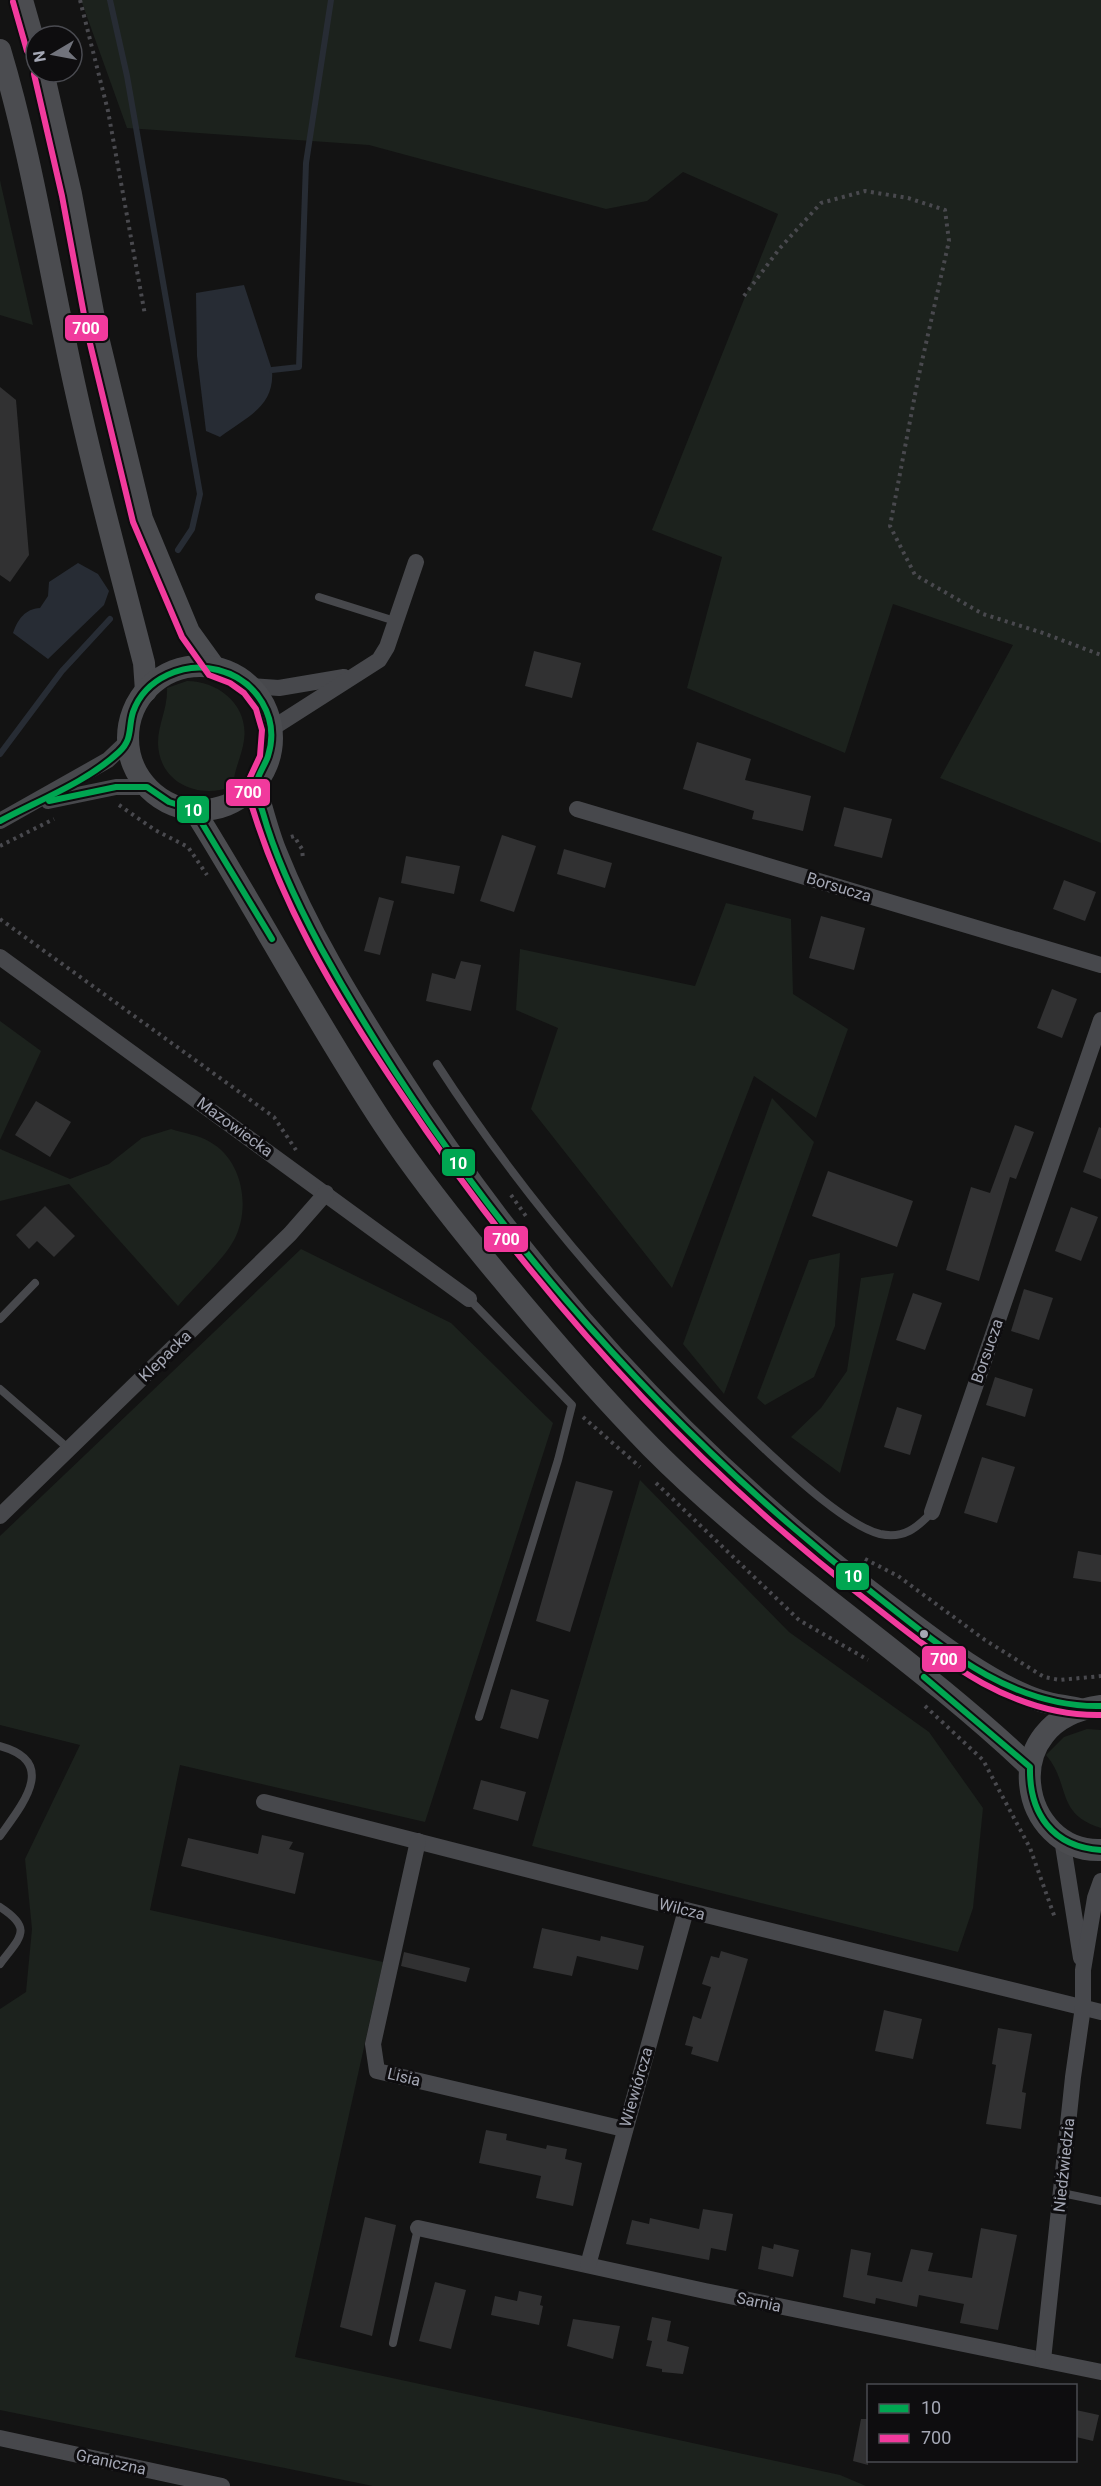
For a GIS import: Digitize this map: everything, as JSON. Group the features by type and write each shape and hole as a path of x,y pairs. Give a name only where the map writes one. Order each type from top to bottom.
{"main road":[{"path":"22,0 29,24"},
{"path":"0,50 43,224 64,336 98,484 144,663 146,691"},
{"path":"45,84 70,194 99,341 142,519 189,632 215,668"},
{"path":"185,668 215,668 234,675 249,686 264,705 272,729 269,758 255,785 243,797 227,805 194,810 176,807 160,799 147,787 134,766 128,741 132,714 146,691 158,680 185,668"},
{"path":"255,785 273,844 303,912 332,969 362,1018 422,1111 489,1206 544,1276 589,1327 670,1416 774,1514 850,1577 940,1644 1001,1682 1040,1701 1090,1707"},
{"path":"194,810 384,1125 449,1215 561,1351 651,1448 765,1551 943,1692 1030,1767"},
{"path":"1090,1707 1061,1718 1046,1731 1035,1748 1030,1767 1031,1795 1042,1820 1062,1839 1078,1846 1101,1850"}],"street":[{"path":"272,729 379,660 396,621 416,562"},
{"path":"249,686 279,688 351,676"},
{"path":"0,821 36,803 108,760 128,741"},
{"path":"36,803 116,787 147,787"},
{"name":"Borsucza","path":"578,809 1101,965"},
{"name":"Mazowiecka","path":"0,957 469,1299"},
{"name":"Borsucza","path":"932,1512 1101,1020"},
{"name":"Klepacka","path":"0,1516 290,1234 326,1193"},
{"name":"Wilcza","path":"264,1802 686,1910 1101,2012"},
{"name":"Niedźwiedzia","path":"1043,2360 1073,2077 1083,2007 1083,1970 1062,1839"},
{"name":"Lisia","path":"418,1841 373,2044 377,2071 624,2129"},
{"name":"Niedźwiedzia","path":"1083,1970 1095,1898 1101,1881"},
{"name":"Wiewiórcza","path":"588,2265 686,1910"},
{"name":"Sarnia","path":"418,2228 1101,2372"},
{"name":"Graniczna","path":"0,2438 222,2486"}],"lane":[{"path":"319,597 396,621"},
{"path":"437,1064 518,1179 623,1306 677,1365 792,1474 847,1517 880,1534 916,1529 932,1512"},
{"path":"0,1319 35,1283"},
{"path":"469,1299 572,1405 558,1460 479,1718"},
{"path":"0,1389 69,1449"},
{"path":"0,1746 16,1750 30,1764 33,1780 28,1796 0,1836"},
{"path":"0,1907 19,1920 22,1930 20,1939 0,1964"},
{"path":"1062,2193 1101,2201"},
{"path":"393,2343 418,2228"}],"path":[{"path":"80,0 108,111 145,315"},
{"path":"744,296 780,248 821,203 865,191 908,198 945,210 949,241 918,379 890,526 915,575 983,614 1101,655"},
{"path":"0,920 274,1117 301,1156"},
{"path":"572,1405 586,1421 642,1469"},
{"path":"650,1477 799,1620 874,1664"},
{"path":"922,1703 983,1760 1030,1848 1056,1921"}],"shaded area":[{"path":"81,0 1101,0 1101,843 940,778 1013,645 893,604 845,753 687,688 722,557 652,530 778,214 683,172 647,201 606,209 369,145 127,128"},
{"path":"0,180 1,185 33,325 0,315"},
{"path":"244,285 272,370 272,383 264,402 257,410 220,437 206,431 197,356 196,293"},
{"path":"78,563 98,574 109,591 104,605 48,659 13,633 23,616 30,610 40,608 48,596 49,582"},
{"path":"187,681 210,685 220,691 237,706 242,716 244,740 233,786 208,791 184,785 173,778 160,757 158,736 167,688"},
{"path":"726,903 791,919 793,994 848,1029 816,1118 754,1076 672,1288 531,1109 558,1028 516,1010 520,949 695,986"},
{"path":"0,1021 41,1051 0,1140"},
{"path":"772,1098 814,1142 724,1394 683,1344"},
{"path":"171,1129 201,1138 221,1150 237,1173 243,1200 239,1228 234,1240 216,1264 178,1306 69,1184 0,1201 0,1149 70,1179 109,1164 142,1138"},
{"path":"301,1249 451,1323 553,1423 425,1822 180,1765 150,1910 383,1962 295,2357 840,2475 866,2486 373,2486 0,2410 0,2009 26,1992 32,1929 25,1859 80,1745 0,1725 0,1536"},
{"path":"840,1253 835,1326 814,1377 765,1405 757,1398 809,1260"},
{"path":"894,1273 840,1473 791,1437 821,1408 847,1371 861,1278"},
{"path":"640,1480 789,1632 929,1732 983,1808 973,1908 958,1952 532,1846"},
{"path":"1087,1729 1101,1730 1101,1828 1086,1822 1070,1806 1054,1766 1046,1755 1064,1737"}],"building":[{"path":"0,387 16,400 29,555 10,582 0,575"},
{"path":"534,651 581,663 572,698 525,686"},
{"path":"697,742 751,759 745,780 811,796 803,831 752,819 754,811 683,789"},
{"path":"844,807 892,819 882,858 834,846"},
{"path":"502,835 536,846 514,912 480,901"},
{"path":"564,849 612,863 605,888 557,874"},
{"path":"406,856 460,866 454,894 401,883"},
{"path":"1064,880 1096,892 1085,921 1053,909"},
{"path":"379,897 394,901 380,955 364,951"},
{"path":"821,916 865,928 854,970 809,958"},
{"path":"461,961 481,965 471,1011 426,1001 432,973 455,979"},
{"path":"1052,989 1077,999 1062,1038 1037,1028"},
{"path":"36,1101 71,1122 50,1157 15,1135"},
{"path":"1015,1125 1034,1132 1016,1179 1010,1177 979,1281 946,1270 971,1187 990,1193"},
{"path":"1099,1127 1101,1128 1101,1179 1083,1172"},
{"path":"828,1171 913,1201 897,1247 812,1216"},
{"path":"45,1206 75,1236 54,1257 37,1241 29,1249 16,1235"},
{"path":"1071,1207 1098,1217 1081,1261 1055,1251"},
{"path":"1024,1289 1053,1298 1039,1340 1011,1331"},
{"path":"913,1293 942,1303 925,1350 896,1340"},
{"path":"995,1377 1033,1389 1025,1417 986,1405"},
{"path":"897,1407 922,1415 910,1455 884,1447"},
{"path":"982,1457 1015,1467 997,1523 964,1513"},
{"path":"576,1481 613,1491 570,1632 536,1621"},
{"path":"1078,1551 1101,1555 1101,1582 1073,1578"},
{"path":"511,1689 549,1700 538,1739 500,1728"},
{"path":"481,1780 526,1792 518,1821 473,1809"},
{"path":"262,1835 293,1842 289,1849 304,1853 295,1894 181,1866 188,1838 258,1854"},
{"path":"542,1928 600,1941 601,1936 644,1946 638,1970 577,1956 572,1976 533,1968"},
{"path":"721,1951 748,1959 718,2062 691,2054 693,2047 685,2045 693,2016 701,2019 711,1987 702,1984 711,1956 719,1958"},
{"path":"404,1952 470,1968 466,1982 401,1966"},
{"path":"884,2010 922,2019 913,2059 875,2051"},
{"path":"998,2028 1032,2034 1022,2092 1026,2093 1021,2129 986,2124 996,2065 992,2064"},
{"path":"486,2130 507,2134 506,2140 546,2149 547,2145 567,2149 565,2159 582,2163 573,2206 536,2198 541,2176 479,2163"},
{"path":"703,2209 733,2214 726,2251 711,2248 709,2260 626,2244 632,2220 649,2224 650,2218 699,2229"},
{"path":"365,2217 396,2225 372,2336 340,2327"},
{"path":"981,2228 1017,2235 998,2330 960,2323 964,2304 919,2295 917,2307 876,2298 875,2304 843,2297 851,2249 871,2253 867,2275 902,2282 911,2249 933,2253 928,2271 972,2278"},
{"path":"774,2244 799,2250 793,2277 758,2269 762,2246 773,2249"},
{"path":"435,2282 466,2290 451,2349 419,2341"},
{"path":"519,2291 542,2296 540,2305 543,2306 539,2325 491,2315 495,2296 517,2301"},
{"path":"652,2317 671,2321 667,2341 689,2347 683,2374 662,2372 662,2369 646,2366 652,2341 647,2340"},
{"path":"573,2319 620,2326 613,2359 567,2346"},
{"path":"1077,2410 1099,2415 1093,2441 1077,2437"},
{"path":"861,2419 867,2419 868,2465 853,2461"}],"waterway":[{"path":"110,0 127,76 200,494 192,529 178,550"},
{"path":"272,370 299,367 306,163 331,0"},
{"path":"0,754 62,671 110,619"}],"transit line":[{"name":"700","path":"13,2 24,40"},
{"name":"700","path":"36,84 62,196 87,331 133,522 182,637 209,675 230,683 244,693 256,709 262,730 260,756 246,786 259,827 273,867 309,944 374,1053 447,1160 552,1296 609,1361 729,1483 860,1595 915,1638 972,1677 1002,1693 1033,1705 1066,1713 1101,1715"},
{"name":"10","path":"0,821 78,781 119,752 128,738 133,712 139,700 156,681 180,670 205,668 232,675 244,682 262,702 271,728 268,756 256,784 256,791 281,865 312,932 375,1040 434,1130 497,1216 565,1299 637,1378 712,1454 791,1526 925,1634 979,1671 1007,1685 1037,1697 1068,1704 1101,1706"},
{"name":"10","path":"49,801 116,787 147,787 169,802 194,810 272,939"},
{"name":"10","path":"924,1677 1030,1767 1031,1784 1039,1813 1057,1835 1069,1842 1101,1850"}]}
